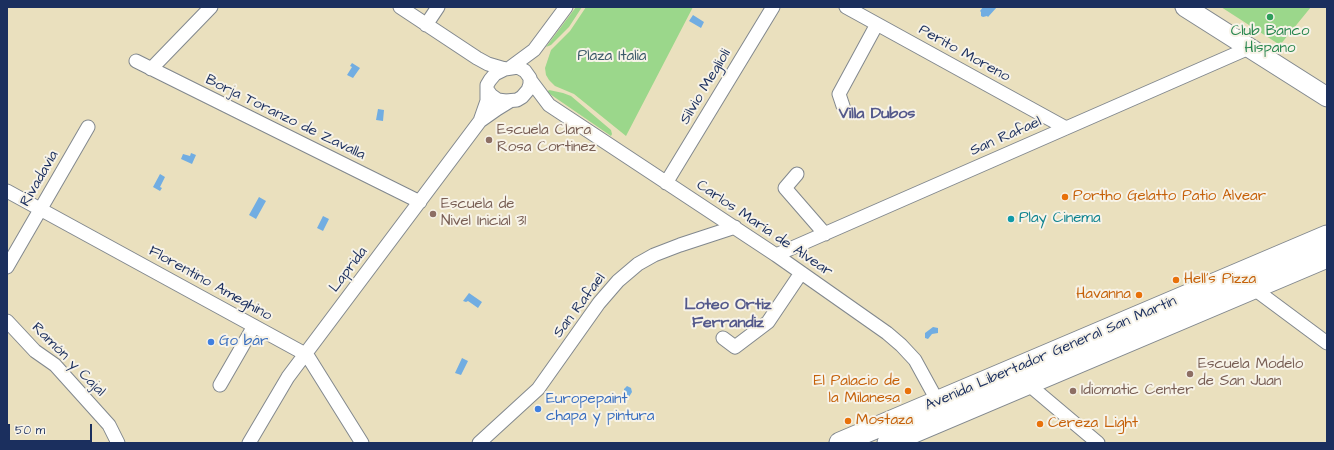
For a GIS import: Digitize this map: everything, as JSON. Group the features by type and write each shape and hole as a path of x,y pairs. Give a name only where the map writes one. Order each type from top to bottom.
{"main road":[{"path":"1185,7 1327,97"},
{"name":"Avenida Libertador General San Martín","path":"1249,280 1327,236"},
{"name":"Avenida Libertador General San Martín","path":"888,443 1024,375 1249,280 1327,256"},
{"name":"Avenida Libertador General San Martín","path":"843,442 938,402 1024,375"}],"street":[{"path":"151,69 211,7"},
{"path":"400,7 488,64 521,69 530,78"},
{"path":"426,24 438,7"},
{"path":"488,87 495,74 508,68 534,50 566,7"},
{"name":"Silvio Meglioli","path":"666,183 773,7"},
{"name":"Perito Moreno","path":"846,7 1066,128"},
{"path":"843,106 840,94 877,24"},
{"name":"San Rafael","path":"776,255 1249,48"},
{"path":"476,57 483,66 491,95 498,100 513,100 522,97 528,90 534,50"},
{"name":"Borja Toranzo de Zavalla","path":"136,62 420,202"},
{"name":"Carlos María de Alvear","path":"530,78 549,105"},
{"name":"Laprida","path":"249,443 288,377 480,121 486,107 488,87"},
{"name":"Carlos María de Alvear","path":"513,100 549,105 776,255 887,333 915,360 938,402"},
{"name":"Laprida","path":"480,121 513,100"},
{"name":"Rivadavia","path":"7,267 88,127"},
{"path":"797,174 785,188 825,234"},
{"name":"Florentino Ameghino","path":"7,191 306,354 362,443"},
{"name":"San Rafael","path":"479,443 538,390 599,303 623,277 638,264 654,255 680,245 734,228"},
{"path":"723,338 735,347 768,322 801,273"},
{"path":"1249,280 1327,343"},
{"name":"Ramón y Cajal","path":"7,321 35,351 55,365 109,425 118,443"},
{"path":"220,385 254,326"},
{"path":"1024,375 1098,443"}],"green space":[{"path":"576,7 582,7 569,27 551,45 546,47"},
{"name":"Plaza Italia","path":"586,7 693,7 626,136 574,94 555,86 546,75 545,68 551,50 570,31"},
{"name":"Club Banco Hispano","path":"1221,7 1311,7 1280,45"},
{"path":"549,90 571,96 611,130 611,136 547,92"}],"water":[{"path":"983,7 997,7 988,17 983,17 981,16 980,11"},
{"path":"693,15 704,22 701,28 689,21"},
{"path":"352,63 360,68 353,78 347,75 352,67 350,66"},
{"path":"378,109 384,110 383,121 376,120"},
{"path":"191,153 196,155 192,164 181,159 183,154 190,156"},
{"path":"160,174 165,177 160,187 162,188 160,191 153,187"},
{"path":"259,197 266,201 256,219 249,215"},
{"path":"323,216 329,219 323,231 317,228"},
{"path":"469,293 482,302 478,308 468,301 463,301"},
{"path":"933,327 938,328 938,333 932,334 928,339 925,338 925,333"},
{"path":"462,358 468,361 461,375 455,373"},
{"path":"627,386 631,388 632,392 627,400 623,402 620,398 624,394 624,389"}],"place":[{"name":"Club Banco Hispano","path":"1270,17"},
{"name":"Escuela Clara Rosa Cortinez","path":"489,140"},
{"name":"Portho Gelatto Patio Alvear","path":"1065,197"},
{"name":"Escuela de Nivel Inicial 31","path":"433,214"},
{"name":"Play Cinema","path":"1011,219"},
{"name":"Hell's Pizza","path":"1176,280"},
{"name":"Havanna","path":"1139,295"},
{"name":"Go bar","path":"211,342"},
{"name":"Escuela Modelo de San Juan","path":"1190,374"},
{"name":"El Palacio de la Milanesa","path":"908,391"},
{"name":"Idiomatic Center","path":"1073,391"},
{"name":"Europepaint chapa y pintura","path":"538,409"},
{"name":"Mostaza","path":"848,421"},
{"name":"Cereza Light","path":"1040,424"}],"district":[{"name":"Villa Dubos","path":"877,115"},
{"name":"Loteo Ortiz Ferrandiz","path":"728,315"}]}
